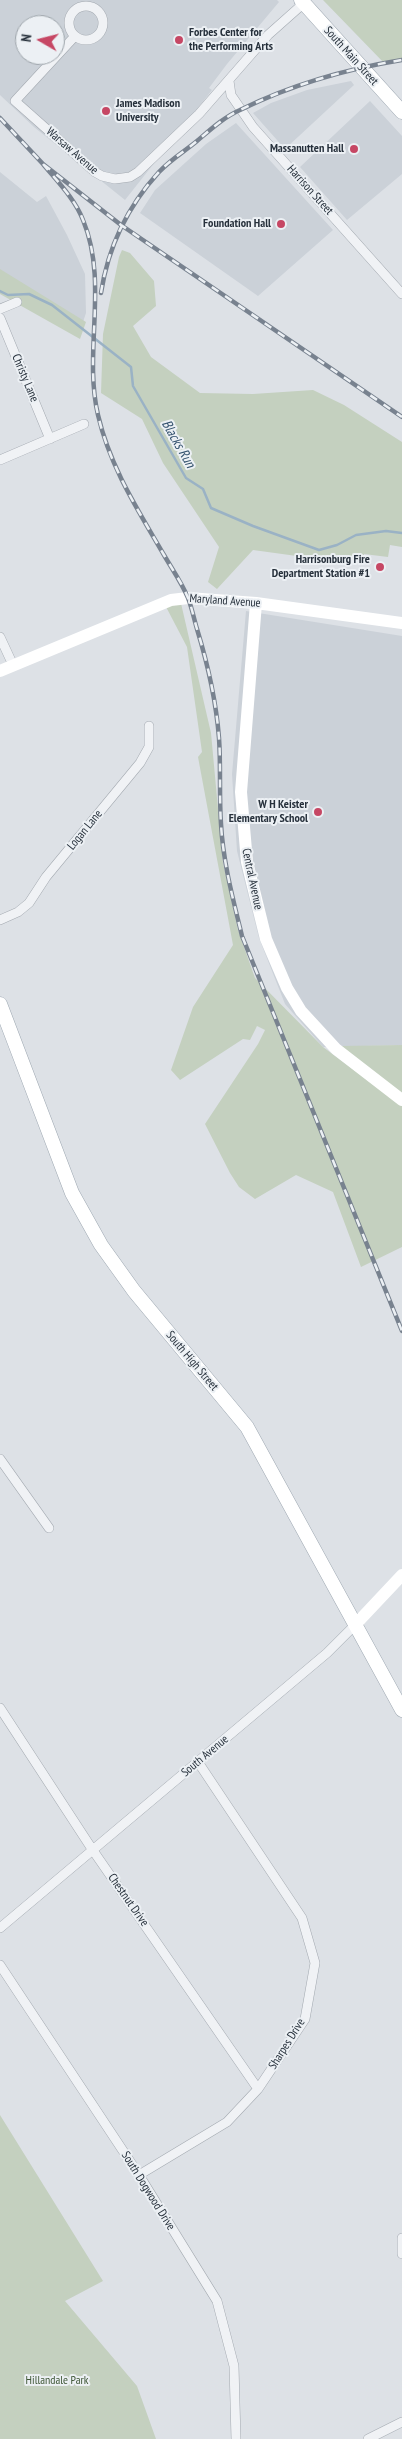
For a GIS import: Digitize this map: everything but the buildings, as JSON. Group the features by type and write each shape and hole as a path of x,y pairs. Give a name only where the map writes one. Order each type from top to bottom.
{"main road":[{"name":"South Main Street","path":"305,1 402,112"},
{"name":"South High Street","path":"0,1004 72,1193 101,1245 134,1292 247,1428 402,1710"}],"street":[{"name":"Warsaw Avenue","path":"75,36 15,101 95,172 108,178 123,179 138,172 199,114 268,35 305,1"},
{"name":"Harrison Street","path":"229,81 232,96 253,128 402,294"},
{"path":"0,310 17,302"},
{"name":"Christy Lane","path":"0,318 50,438"},
{"path":"0,460 84,424"},
{"name":"Maryland Avenue","path":"0,671 171,600 188,598 256,602 402,623"},
{"name":"Central Avenue","path":"256,602 241,792 246,862 266,939 287,988 307,1018 336,1049 402,1100"},
{"path":"0,637 13,665"},
{"name":"Logan Lane","path":"0,920 18,912 29,903 46,877 140,763 149,747 149,726"},
{"path":"0,1459 49,1528"},
{"name":"South Avenue","path":"0,1928 327,1653 402,1575"},
{"name":"Chestnut Drive","path":"0,1708 92,1849 258,2089"},
{"name":"Sharpes Drive","path":"139,2175 227,2122 258,2089 305,2018 315,1963 302,1918 198,1762"},
{"name":"South Dogwood Drive","path":"0,1965 139,2175 217,2301 234,2366 236,2439"},
{"path":"402,2238 402,2254"},
{"path":"368,2439 402,2422"}],"shaded area":[{"name":"James Madison University","path":"0,0 277,0 279,2 227,64 209,88 212,90 125,200 34,127 0,95"},
{"path":"351,81 354,85 285,149 253,113 271,103 307,90"},
{"path":"370,101 402,136 402,174 347,220 300,167"},
{"name":"James Madison University","path":"236,123 333,230 258,296 140,213 155,190 206,144"},
{"path":"0,172 37,202 46,196 67,235 85,274 86,313 82,325 0,283"},
{"name":"W H Keister Elementary School","path":"246,611 402,636 402,1045 323,1047 285,1004 259,938 237,851 232,774"}],"green space":[{"path":"323,0 402,0 402,60 384,63"},
{"path":"122,250 130,253 154,281 156,306 133,326 151,357 200,393 253,394 313,390 344,405 402,442 402,547 390,545 388,557 364,554 363,559 360,559 355,564 253,550 217,589 208,582 219,547 163,463 142,419 101,393 103,334"},
{"path":"0,269 86,322 80,339 0,294"},
{"path":"180,599 211,733 223,863 238,930 255,978 323,1047 402,1106 402,1247 361,1267 333,1192 296,1175 255,1199 239,1187 205,1124 258,1044 265,1030 257,1026 250,1040 243,1039 180,1080 171,1070 193,1007 233,945 198,757 202,752 187,647 164,603"},
{"path":"402,1045 402,1100 340,1046"},
{"name":"Hillandale Park","path":"0,2115 103,2281 65,2301 137,2386 156,2439 0,2439"}],"waterway":[{"name":"Blacks Run","path":"0,291 8,295 29,294 52,305 131,367 133,386 186,478 203,489 211,508 253,526 319,550 337,545 356,535 386,531 402,533"}],"railway":[{"path":"101,293 114,244 137,199 163,168 217,124 228,116 259,101 319,79 360,68 402,60"},
{"path":"0,118 43,164 121,225 402,417"},
{"path":"43,164 65,190 80,212 90,244 94,268 95,293 94,391 103,434 126,488 186,592 205,656 218,724 222,838 229,880 242,936 402,1331"}],"place":[{"name":"Forbes Center for the Performing Arts","path":"179,40"},
{"name":"James Madison University","path":"106,111"},
{"name":"Massanutten Hall","path":"354,149"},
{"name":"Foundation Hall","path":"281,224"},
{"name":"Harrisonburg Fire Department Station #1","path":"380,567"},
{"name":"W H Keister Elementary School","path":"318,812"}]}
